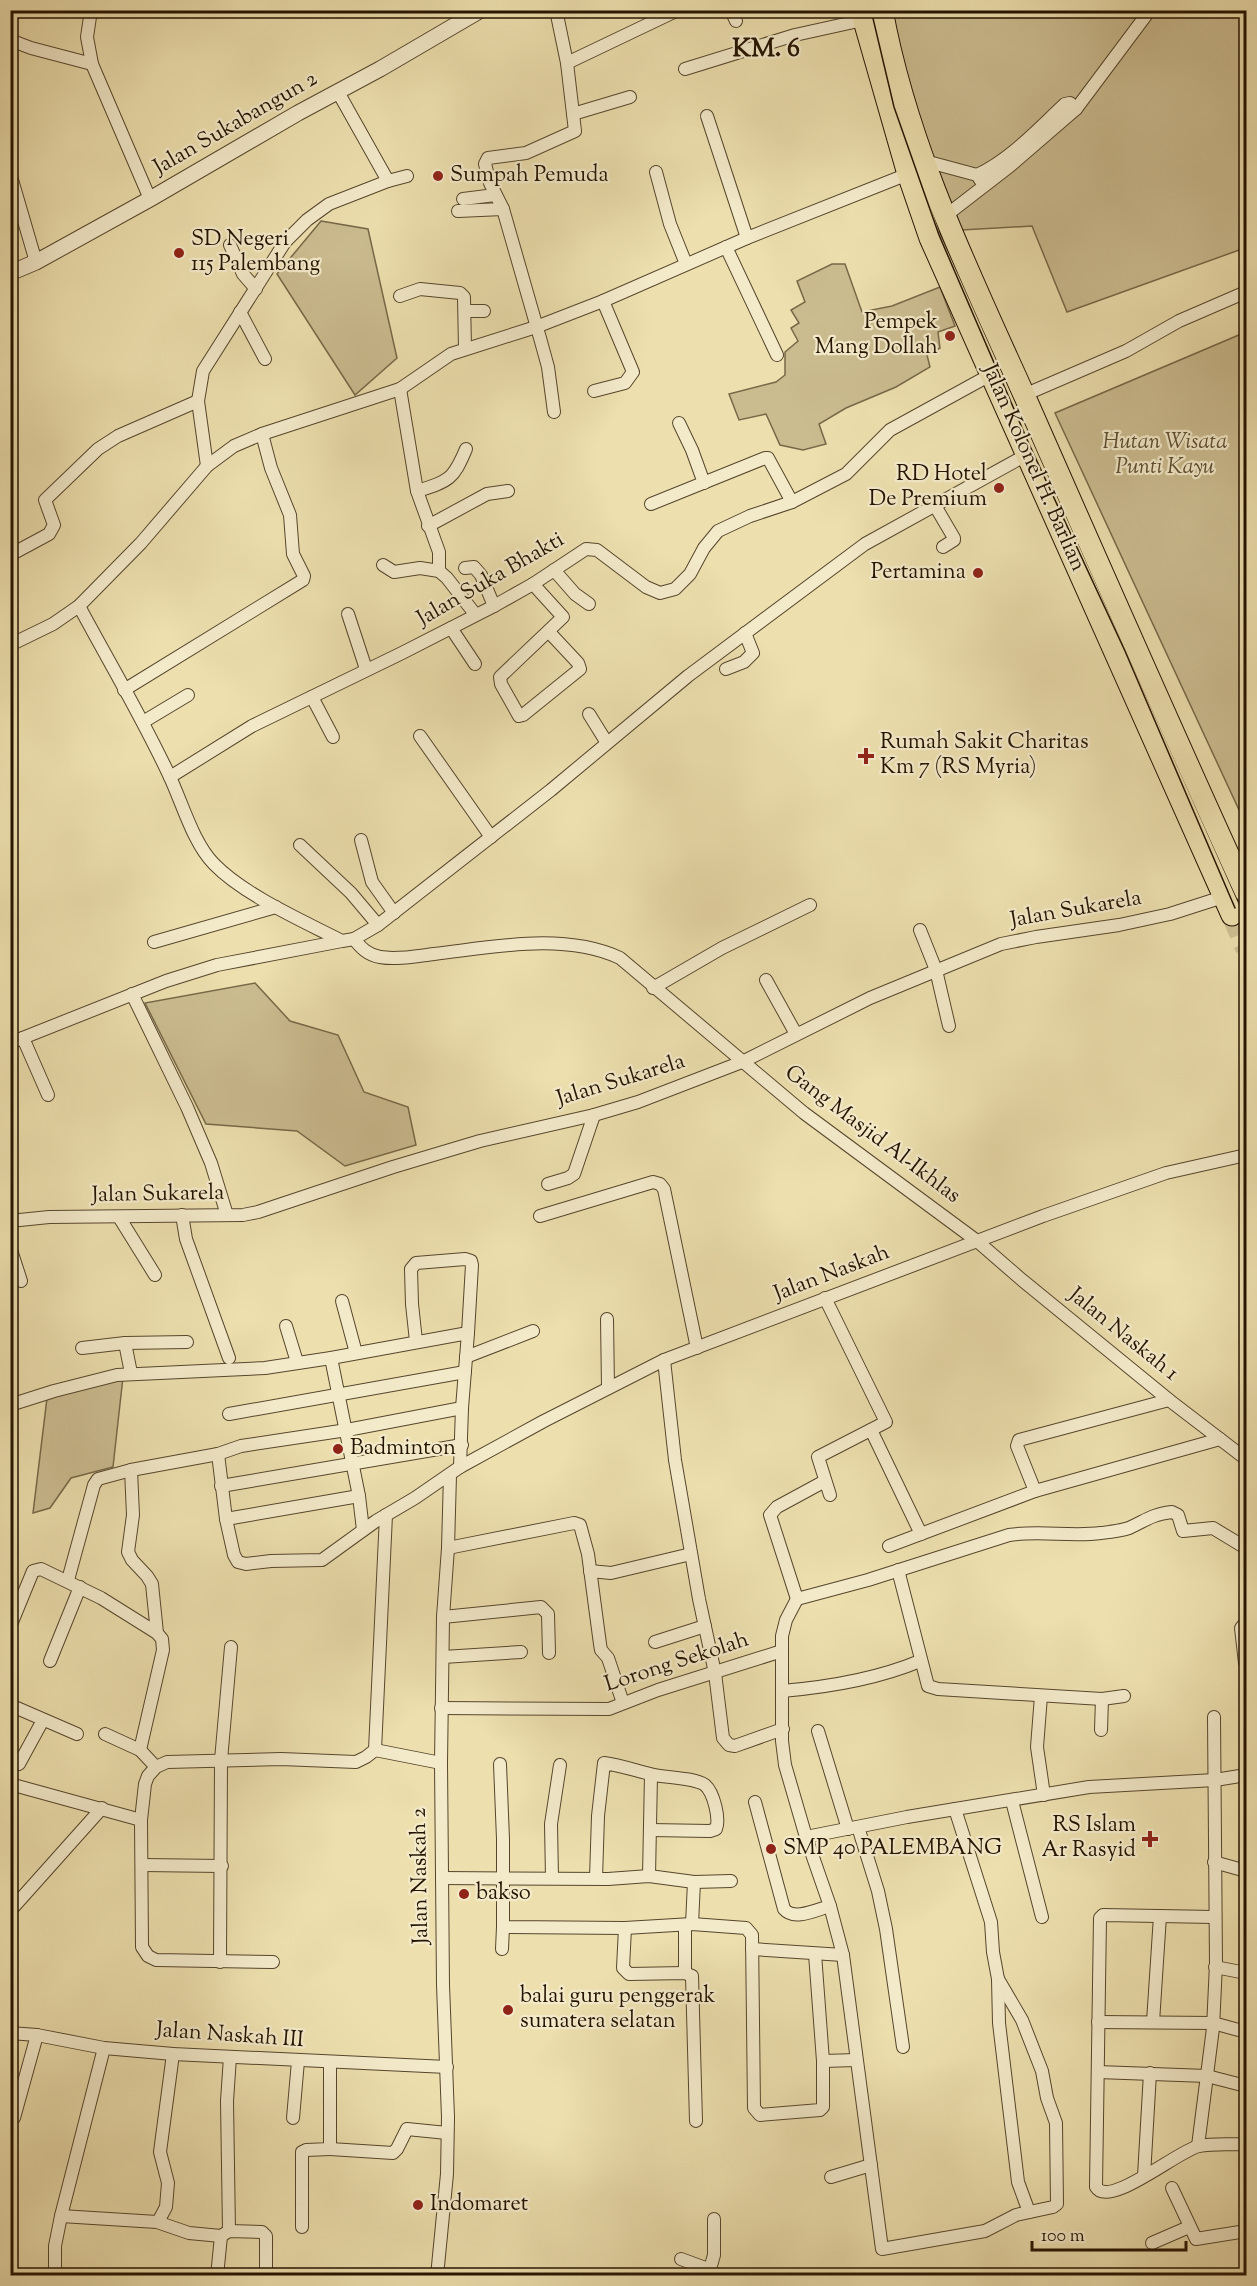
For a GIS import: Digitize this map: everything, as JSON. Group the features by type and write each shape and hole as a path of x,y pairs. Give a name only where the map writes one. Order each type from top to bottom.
{"highway":[{"name":"Jalan Kolonel H. Barlian","path":"878,39 882,10"},
{"name":"Jalan Kolonel H. Barlian","path":"862,15 878,39 899,85 930,238 1227,906"},
{"name":"Jalan Kolonel H. Barlian","path":"916,167 944,217 1147,678 1246,893"}],"street":[{"path":"91,10 87,37 92,64 150,199"},
{"name":"Jalan Sukabangun 2","path":"10,273 36,262 150,199 274,126 481,10"},
{"path":"554,412 548,367 537,327 503,209 495,195 485,164 489,158 525,153 576,131 567,63 556,10"},
{"path":"567,63 678,10"},
{"path":"944,217 980,180 1010,166 1076,109 1150,10"},
{"path":"685,69 862,15"},
{"path":"10,40 92,64"},
{"path":"338,92 387,181"},
{"path":"573,114 630,97"},
{"path":"707,116 747,238"},
{"path":"10,645 53,624 79,606 141,543 207,466 234,446 400,389 451,354 537,327 603,301 916,167 980,180"},
{"path":"656,172 670,224 686,264"},
{"path":"10,173 36,262"},
{"path":"207,466 198,401 201,377 207,363 285,242 307,220 329,204 387,181 407,176"},
{"path":"495,195 461,205 503,209"},
{"path":"230,245 243,274 256,289"},
{"path":"726,247 777,355"},
{"path":"400,296 420,289 454,291 464,297 465,349"},
{"path":"1024,396 1126,351 1179,321 1246,292"},
{"path":"594,391 625,383 633,372 603,301"},
{"path":"465,311 484,311"},
{"path":"240,312 265,359"},
{"name":"Jalan Suka Bhakti","path":"170,777 252,726 494,606 591,548 597,550 646,587 660,593 669,592 690,574 704,548 718,531 750,516 792,502 846,474 890,430 992,374"},
{"path":"400,389 417,491 439,552 439,571"},
{"path":"10,555 49,534 54,525 45,500 98,449 118,436 198,401"},
{"path":"679,423 704,483"},
{"path":"124,690 303,580 304,576 293,554 290,515 271,468 262,435"},
{"path":"417,491 440,484 452,477 466,449"},
{"path":"10,1043 166,981 217,964 348,940 378,925 745,633 865,544 1028,454"},
{"path":"651,504 767,458 792,502"},
{"path":"428,526 487,494 507,491"},
{"path":"934,504 954,537 954,540 943,547"},
{"path":"383,565 394,572 427,567 439,571 475,614"},
{"path":"465,568 476,568 494,606"},
{"path":"554,570 575,594 589,604"},
{"path":"533,584 563,617 500,677 501,684 519,716 580,669 578,663 549,632"},
{"name":"Gang Masjid Al-Ikhlas","path":"79,606 143,722 185,814 209,858 223,872 276,907 348,940 368,953 388,958 493,947 563,943 583,945 620,958 653,988 846,1146 976,1241"},
{"path":"348,614 366,669"},
{"path":"451,628 475,663"},
{"path":"726,669 744,662 753,653 745,633"},
{"path":"143,722 188,695"},
{"path":"312,697 333,737"},
{"path":"590,714 607,743"},
{"path":"420,736 491,837"},
{"path":"361,840 372,882 394,913"},
{"path":"300,845 351,893 378,925"},
{"path":"653,988 722,948 810,905"},
{"name":"Jalan Sukarela","path":"10,1221 50,1217 227,1215 258,1212 480,1141 594,1115 639,1102 742,1062 870,998 1001,944 1025,938 1119,925 1170,914 1227,906"},
{"path":"154,942 276,907"},
{"path":"920,930 936,970 949,1026"},
{"path":"766,980 796,1034"},
{"path":"132,994 191,1116 211,1163 227,1215"},
{"path":"23,1038 48,1095"},
{"path":"548,1184 574,1174 594,1115"},
{"name":"Jalan Naskah","path":"218,1454 226,1519 234,1555 238,1562 243,1564 278,1560 322,1560 363,1530 460,1467 544,1420 664,1360 976,1241 1166,1173 1246,1155"},
{"path":"540,1216 653,1182 660,1184 664,1189 696,1348"},
{"path":"182,1215 186,1239 229,1358"},
{"path":"119,1217 154,1275"},
{"name":"Jalan Naskah 1","path":"976,1241 1169,1400 1246,1459"},
{"path":"10,1247 21,1281"},
{"path":"416,1341 411,1269 416,1263 465,1259 471,1261 471,1311 462,1408 460,1467"},
{"path":"825,1298 886,1420 884,1425 819,1456 818,1461 830,1495"},
{"path":"342,1301 356,1353"},
{"path":"607,1319 608,1388"},
{"path":"286,1326 297,1362"},
{"path":"466,1357 533,1331"},
{"path":"10,1404 105,1377 131,1373 265,1368 468,1333"},
{"path":"82,1348 125,1343 187,1342"},
{"path":"125,1343 131,1373"},
{"path":"331,1358 347,1430 363,1530"},
{"path":"664,1360 675,1460 715,1672 722,1735 726,1744 735,1746 783,1729"},
{"path":"228,1414 465,1372"},
{"path":"1035,1491 1017,1446 1019,1440 1169,1400"},
{"path":"68,1580 94,1483 98,1479 131,1470 218,1454 241,1446 347,1430 462,1408"},
{"path":"871,1430 921,1534"},
{"path":"888,1546 1035,1491 1220,1439"},
{"path":"221,1486 462,1445"},
{"path":"131,1470 133,1506 128,1551 132,1560 153,1584 157,1633"},
{"name":"Jalan Naskah 2","path":"440,2273 447,2174 441,1708 450,1475"},
{"path":"825,1482 777,1507 770,1515 797,1599 786,1620 782,1651 785,1765 806,1837 830,1906 843,1955 882,2248 985,2231 1011,2217 1057,2204 1056,2123 1047,2098 1042,2071 1022,2020 998,1978"},
{"path":"226,1519 359,1496"},
{"path":"797,1599 976,1547 1009,1534 1072,1536 1100,1533 1124,1529 1150,1516 1172,1512 1178,1515 1183,1531 1213,1528 1246,1548"},
{"path":"375,1750 386,1515"},
{"path":"448,1548 577,1523 584,1533 601,1650 608,1658 623,1703"},
{"path":"590,1571 611,1573 691,1554"},
{"path":"10,1627 33,1571 41,1569 68,1580 157,1633 162,1639 163,1650 140,1750"},
{"path":"898,1570 926,1684 930,1687 1102,1699 1124,1696"},
{"path":"50,1661 80,1587"},
{"path":"443,1617 541,1607 548,1614 549,1653"},
{"path":"1245,1663 1241,1628 1246,1622"},
{"path":"655,1642 705,1626"},
{"path":"220,1962 221,1760 231,1647"},
{"name":"Lorong Sekolah","path":"441,1708 603,1710 782,1651"},
{"path":"443,1657 521,1652"},
{"path":"782,1691 883,1675 920,1661"},
{"path":"1041,1696 1037,1747 1044,1795"},
{"path":"1101,1730 1102,1699"},
{"path":"10,1704 77,1734"},
{"path":"1198,2146 1213,2023 1215,1967 1214,1717"},
{"path":"19,1764 43,1720"},
{"path":"818,1731 883,1913 903,2047"},
{"path":"105,1734 140,1750 156,1767"},
{"path":"273,1962 156,1960 145,1953 142,1947 141,1820 148,1776 156,1767 167,1762 221,1760 356,1762 375,1750 441,1763"},
{"path":"596,1878 598,1816 604,1763 651,1775 704,1784 709,1790 718,1826 716,1829 710,1831 650,1830"},
{"path":"500,1764 502,1949"},
{"path":"552,1878 551,1824 560,1765"},
{"path":"649,1876 651,1775"},
{"path":"806,1837 1102,1785 1215,1780 1246,1776"},
{"path":"10,1784 141,1820"},
{"path":"1012,1801 1024,1840 1042,1917"},
{"path":"754,1802 784,1909 789,1914 795,1915 830,1906"},
{"path":"10,1911 102,1808"},
{"path":"955,1809 991,1922 998,1978 999,2023 1018,2182 1029,2212"},
{"path":"1214,1862 1246,1871"},
{"path":"142,1865 222,1866"},
{"path":"442,1878 649,1876 694,1882 731,1881"},
{"path":"685,1973 694,1882"},
{"path":"1214,1917 1103,1916 1100,1918 1096,2189 1111,2193 1198,2146 1246,2144"},
{"path":"1154,2022 1160,1916"},
{"path":"503,1927 625,1928 689,1924 748,1929 752,1935 752,2066 756,2112 760,2115 822,2108 823,2061 815,1954"},
{"path":"625,1928 623,1968 629,1974 685,1973 691,1975 696,2121"},
{"path":"752,1949 843,1955"},
{"path":"1215,1967 1246,1973"},
{"path":"1098,2022 1213,2023 1246,2032"},
{"name":"Jalan Naskah III","path":"10,2033 37,2035 104,2048 173,2054 447,2067"},
{"path":"14,2118 37,2035"},
{"path":"55,2276 55,2246 61,2216 104,2048"},
{"path":"158,2222 166,2207 168,2183 160,2152 173,2054"},
{"path":"217,2276 225,2234 230,2057"},
{"path":"823,2061 856,2060"},
{"path":"293,2118 298,2061"},
{"path":"330,2063 330,2149"},
{"path":"1098,2072 1207,2076 1246,2085"},
{"path":"1144,2176 1150,2073"},
{"path":"302,2227 302,2152 330,2149 393,2153 397,2150 407,2129 447,2133"},
{"path":"831,2176 870,2165"},
{"path":"1172,2188 1189,2227 1197,2239 1246,2231"},
{"path":"61,2216 158,2222 189,2234 265,2234 266,2276"},
{"path":"681,2259 708,2272 714,2255 714,2219"},
{"path":"1152,2243 1189,2227"}],"green space":[{"path":"892,11 1246,11 1246,256 1242,249 1067,312 1032,226 945,231 910,104"},
{"path":"321,221 368,229 397,358 355,395 277,274"},
{"path":"832,264 845,264 862,312 892,306 940,287 955,326 938,332 940,348 927,355 930,367 896,387 846,408 819,424 826,444 803,450 780,445 766,414 739,420 729,394 776,382 785,375 785,352 798,341 791,328 799,323 791,310 805,302 797,281"},
{"name":"Hutan Wisata Punti Kayu","path":"1246,332 1246,825 1055,413"},
{"path":"255,983 290,1021 338,1035 364,1092 408,1107 416,1145 345,1166 297,1131 206,1124 145,1003"},
{"path":"123,1377 113,1467 71,1478 50,1508 33,1513 48,1390"}],"tunnel":[{"path":"1232,915 1246,949"}],"tram line":[{"path":"871,10 894,107 939,235 1029,444 1125,651 1235,908"}],"place":[{"name":"Sumpah Pemuda","path":"438,176"},
{"name":"SD Negeri 115 Palembang","path":"179,253"},
{"name":"Pempek Mang Dollah","path":"950,336"},
{"name":"RD Hotel De Premium","path":"999,488"},
{"name":"Pertamina","path":"978,573"},
{"name":"Rumah Sakit Charitas Km 7 (RS Myria)","path":"866,756"},
{"name":"Badminton","path":"338,1449"},
{"name":"RS Islam Ar Rasyid","path":"1150,1839"},
{"name":"SMP 40 PALEMBANG","path":"771,1849"},
{"name":"bakso","path":"464,1894"},
{"name":"balai guru penggerak sumatera selatan","path":"508,2010"},
{"name":"Indomaret","path":"418,2205"}],"district":[{"name":"KM. 6","path":"766,49"}]}
